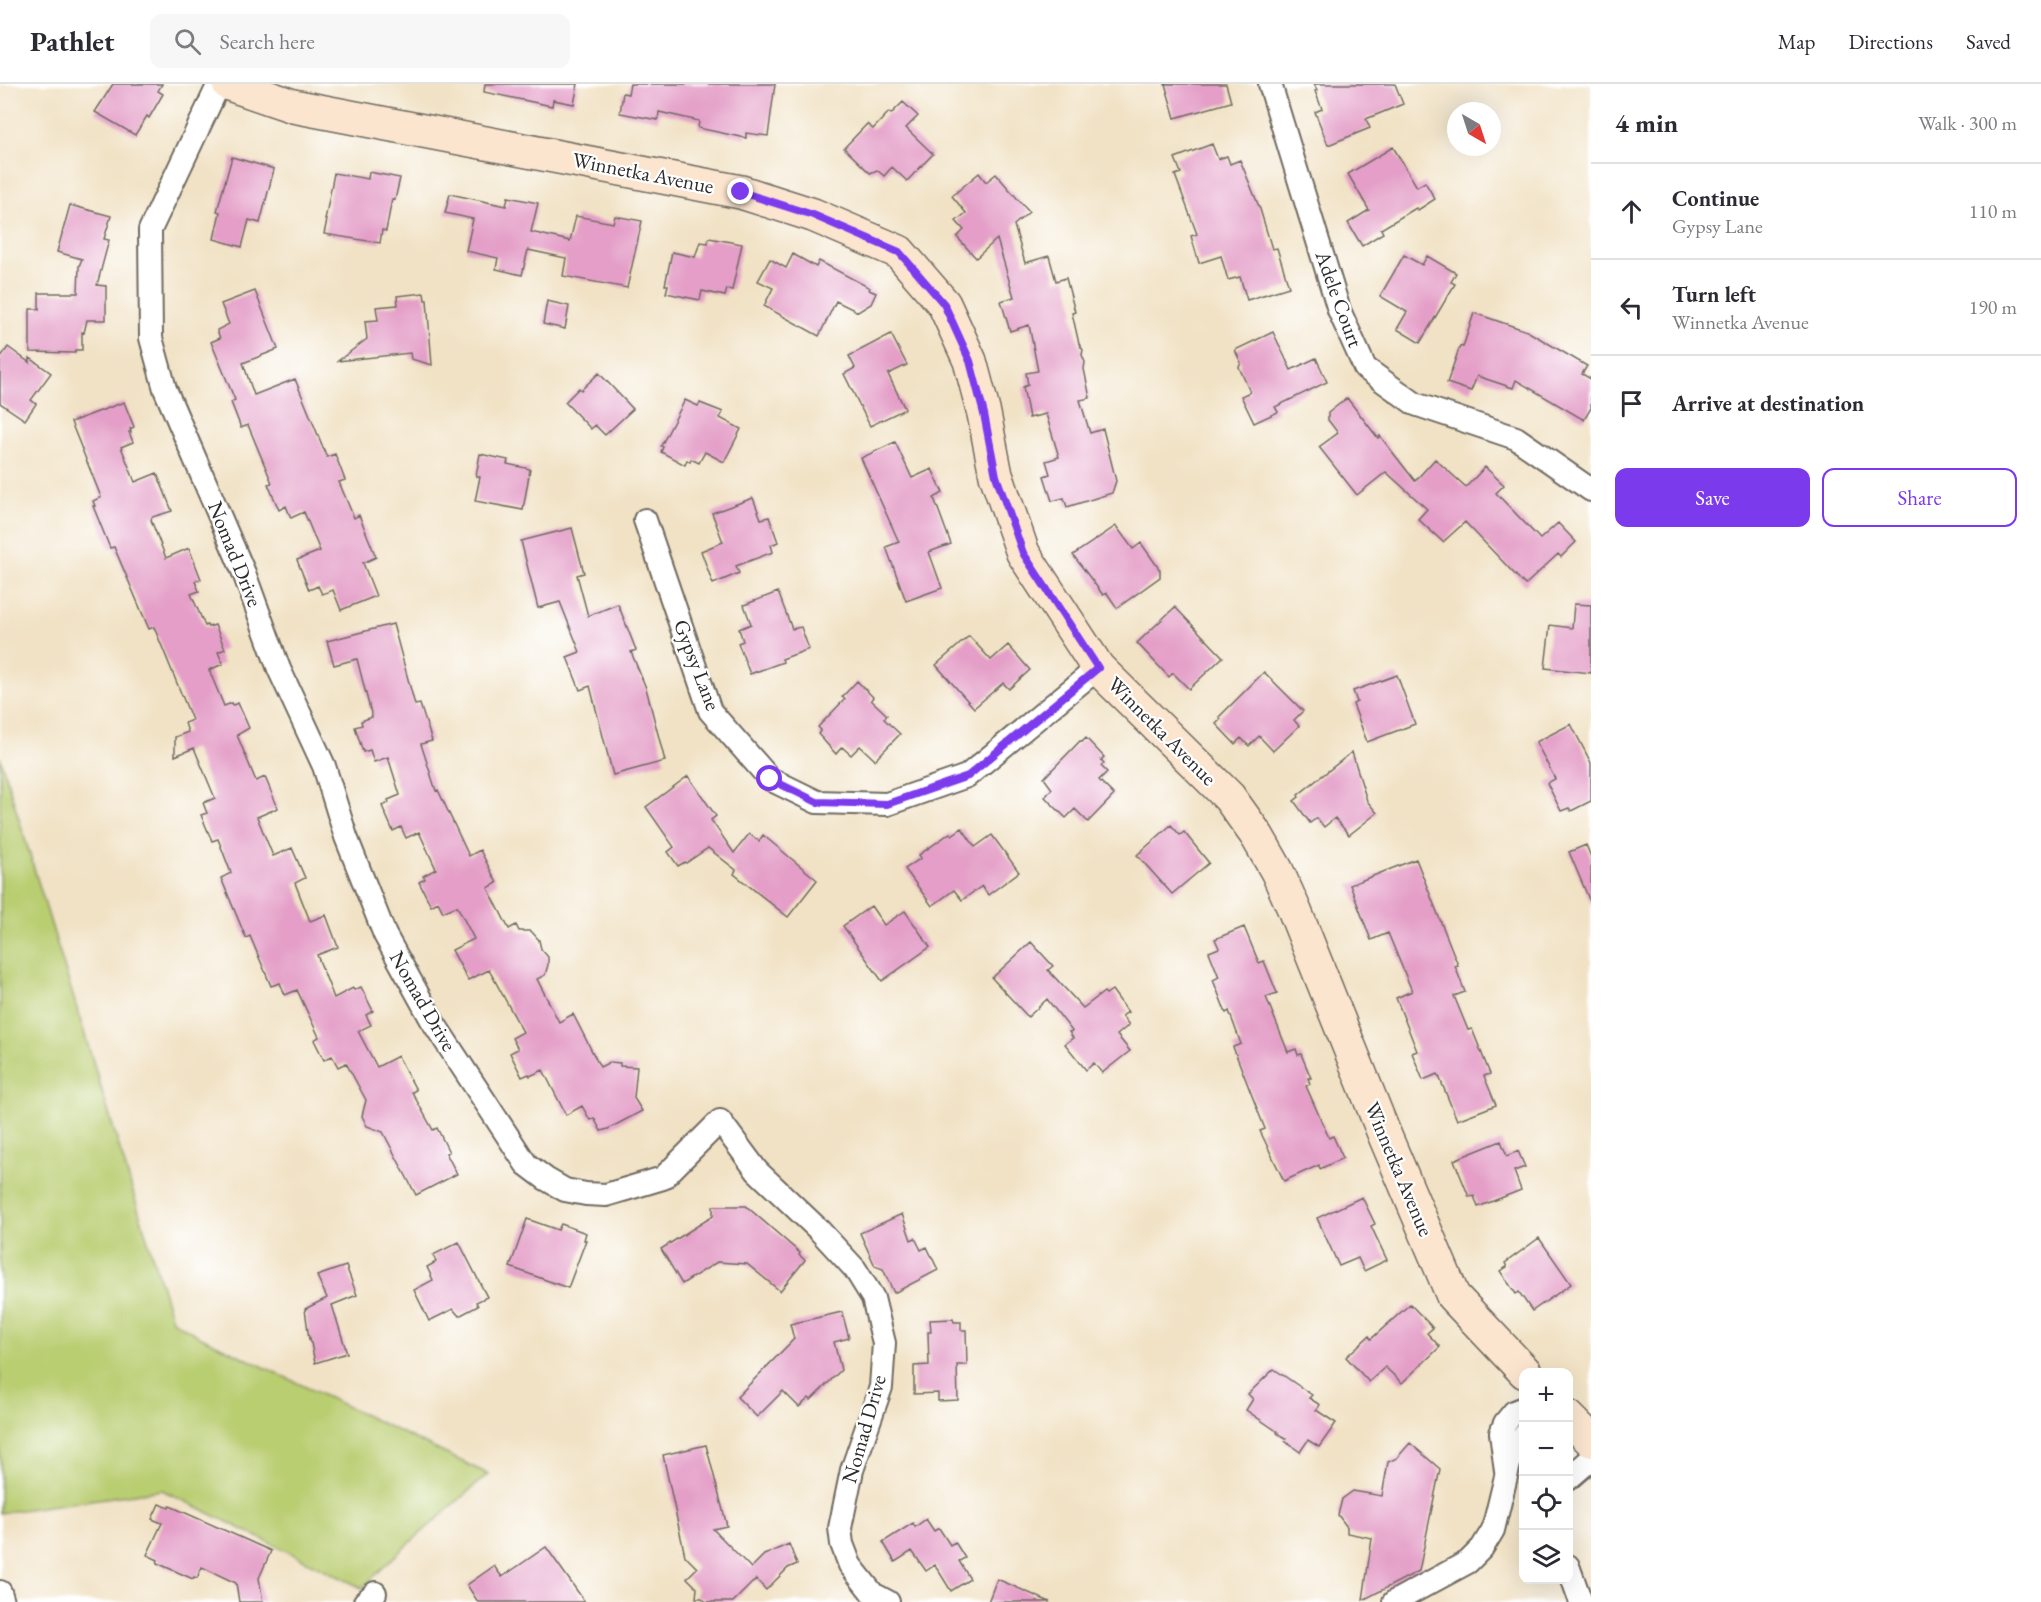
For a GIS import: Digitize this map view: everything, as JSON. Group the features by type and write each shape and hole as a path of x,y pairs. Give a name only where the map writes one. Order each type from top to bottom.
{"main road":[{"name":"Winnetka Avenue","path":"229,84 293,106 741,192 813,215 899,252 944,304 970,361 984,414 996,476 1023,553 1098,668 1229,797 1257,836 1277,870 1290,899 1308,949 1327,988 1385,1136 1453,1296 1521,1368"},
{"path":"1573,1421 1591,1440"}],"street":[{"name":"Nomad Drive","path":"219,84 150,230 152,338 165,389 244,573 279,669 324,766 346,837 386,935 433,1022 476,1088 526,1164 546,1179 565,1190 586,1194 606,1194 663,1178 720,1121 757,1171 818,1229 855,1269 873,1299 884,1342 881,1387 852,1470 840,1528 842,1544 850,1564 873,1594 888,1602"},
{"name":"Adele Court","path":"1270,84 1339,310 1365,368 1415,404 1516,438 1591,490"},
{"name":"Gypsy Lane","path":"645,520 710,711 770,779 817,802 887,804 968,776 1098,668"},
{"path":"1506,1473 1501,1433 1505,1423 1514,1412 1519,1410"},
{"path":"1394,1602 1468,1562 1482,1548 1493,1530 1511,1456 1519,1443"},
{"path":"1572,1476 1591,1459"},
{"path":"1573,1578 1581,1602"},
{"path":"0,1592 3,1602"}],"green space":[{"path":"0,757 172,1320 197,1335 488,1474 362,1588 162,1490 0,1513"}],"building":[{"path":"113,84 162,84 158,91 163,94 149,118 147,116 135,135 95,112"},
{"path":"485,84 578,84 574,104 553,100 552,106 484,92"},
{"path":"630,84 775,84 768,136 746,133 746,138 698,128 699,121 659,112 658,120 620,113 623,93 628,94"},
{"path":"1165,84 1226,84 1231,102 1175,118"},
{"path":"1314,84 1395,84 1403,104 1366,119 1370,128 1328,145 1315,112 1322,109"},
{"path":"903,102 918,116 906,128 933,154 907,181 892,167 884,176 877,170 870,173 844,148 867,124 873,129 889,112 891,114"},
{"path":"1212,144 1218,159 1227,156 1230,164 1240,160 1260,209 1272,249 1277,248 1289,287 1247,300 1240,277 1228,280 1221,256 1199,263 1191,236 1197,234 1175,175 1181,173 1175,158"},
{"path":"1393,147 1417,187 1425,182 1435,199 1381,229 1383,233 1362,246 1348,223 1369,210 1348,174"},
{"path":"232,157 274,169 260,223 249,220 242,247 214,239 220,212 217,211"},
{"path":"369,172 400,178 395,200 392,199 386,231 382,230 380,243 324,234 334,173 368,179"},
{"path":"979,173 986,182 996,174 1029,212 1014,225 1025,263 1049,256 1056,281 1066,278 1075,312 1072,313 1079,344 1083,350 1090,398 1080,400 1090,433 1103,429 1116,481 1112,493 1067,507 1064,498 1052,501 1044,476 1050,474 1046,461 1059,457 1046,414 1029,418 1023,387 1028,385 1026,373 1038,371 1029,325 1010,331 1001,301 1014,297 997,239 976,258 957,237 964,230 956,221 966,213 952,196"},
{"path":"450,194 506,206 508,197 538,203 531,232 570,241 576,216 613,223 615,216 642,221 627,288 563,276 566,258 528,250 522,275 496,269 498,258 466,251 473,219 445,213"},
{"path":"70,205 111,216 104,239 109,240 97,285 106,286 106,320 87,320 84,333 82,332 82,350 75,350 75,353 30,352 30,309 39,309 39,293 78,293 79,266 82,259 57,252"},
{"path":"709,238 742,244 732,290 727,289 725,296 702,291 700,300 666,293 668,285 665,285 672,252 695,257 700,242 708,243"},
{"path":"793,254 816,267 819,261 870,288 869,290 876,293 871,304 858,312 836,301 819,336 764,306 773,288 758,281 770,259 786,268"},
{"path":"1404,255 1422,265 1427,256 1456,273 1451,282 1455,284 1420,343 1397,329 1407,312 1380,296"},
{"path":"255,291 278,349 243,363 254,395 295,379 327,457 335,454 345,480 339,482 354,518 359,515 376,557 363,563 376,596 341,610 333,590 322,594 318,586 309,590 297,560 320,551 304,512 291,518 286,506 279,510 268,484 272,483 248,425 241,428 231,402 235,400 211,342 220,338 217,330 229,324 221,304"},
{"path":"424,293 425,300 427,300 432,365 411,359 410,353 338,361 367,339 365,321 378,320 376,307 398,305 397,296"},
{"path":"547,301 569,306 565,329 543,324"},
{"path":"1474,313 1527,331 1587,366 1582,374 1591,379 1591,408 1584,420 1516,380 1513,388 1477,376 1471,391 1447,383 1460,346 1463,347"},
{"path":"1273,332 1291,370 1316,358 1327,382 1275,407 1278,412 1254,423 1241,396 1250,392 1239,367 1241,363 1235,350"},
{"path":"891,334 907,365 888,374 905,409 870,426 844,374 855,368 849,356"},
{"path":"8,347 30,363 30,358 51,373 31,400 36,404 25,420 0,403 0,358"},
{"path":"599,373 633,409 605,435 595,425 591,429 565,402"},
{"path":"1347,398 1415,481 1435,459 1466,487 1485,467 1504,485 1496,493 1540,539 1558,523 1576,542 1561,557 1558,554 1525,585 1465,522 1443,542 1418,519 1427,509 1386,472 1357,495 1319,447 1338,433 1328,420 1328,413"},
{"path":"685,400 698,406 700,403 723,412 720,418 741,429 724,462 705,452 699,463 691,459 690,462 687,460 685,465 661,452 663,447 661,446"},
{"path":"124,402 134,427 129,432 133,442 121,447 135,482 157,473 172,511 152,517 151,520 166,558 189,548 201,579 195,581 199,591 191,594 205,626 215,625 225,649 218,652 223,664 209,670 224,706 238,703 249,728 237,735 256,781 265,777 278,808 257,817 273,856 292,848 305,878 295,883 310,921 326,915 338,947 317,955 334,998 353,988 354,990 361,987 373,1011 366,1015 371,1025 358,1031 377,1067 398,1056 416,1090 412,1092 433,1130 437,1128 449,1152 446,1153 457,1174 416,1195 383,1132 367,1126 362,1116 366,1100 346,1063 338,1067 332,1056 324,1060 314,1040 319,1037 297,990 285,995 280,983 271,986 250,936 246,938 221,878 231,873 218,839 212,841 201,815 207,813 203,803 215,798 194,748 175,756 175,737 188,732 185,723 192,720 154,627 149,629 114,547 110,548 93,506 95,506 93,501 101,497 71,422"},
{"path":"895,442 912,478 932,469 943,493 934,498 951,544 929,552 942,588 906,601 886,547 899,542 861,458"},
{"path":"480,454 508,460 507,464 530,469 523,510 475,501 480,477 476,476"},
{"path":"753,498 761,519 769,517 778,542 771,545 773,552 736,566 739,573 713,584 701,551 723,542 712,513"},
{"path":"1116,526 1133,549 1141,543 1160,570 1160,577 1117,608 1107,593 1103,595 1073,555"},
{"path":"572,528 584,573 577,575 588,616 618,604 636,650 631,652 646,688 665,761 613,775 590,686 580,690 567,657 580,652 560,602 538,608 521,541"},
{"path":"778,592 792,629 801,627 809,649 782,659 783,662 750,674 738,643 743,641 739,629 751,624 744,605"},
{"path":"1574,604 1591,605 1591,673 1545,668 1550,625 1572,628"},
{"path":"1175,607 1223,657 1189,689 1173,673 1169,677 1137,643"},
{"path":"393,624 415,705 420,704 432,741 421,744 436,791 438,790 469,856 480,850 497,883 488,888 509,929 516,925 519,931 531,931 539,940 541,949 548,957 548,965 545,975 537,979 559,1022 573,1014 600,1067 610,1062 620,1063 620,1066 637,1067 634,1098 642,1111 608,1129 601,1131 594,1118 590,1120 582,1106 566,1115 543,1070 522,1077 510,1053 518,1049 512,1038 523,1032 489,970 468,980 452,950 474,939 457,906 443,912 438,902 431,906 419,882 425,879 423,876 436,869 419,832 406,838 401,827 393,831 382,806 389,803 388,800 400,795 388,757 374,762 370,750 363,752 355,727 362,725 361,721 372,717 357,659 334,665 327,641"},
{"path":"969,636 991,660 1008,645 1030,670 1009,689 1003,683 974,708 936,665"},
{"path":"1264,672 1303,711 1294,720 1299,726 1273,751 1259,736 1249,746 1241,738 1235,744 1216,724 1221,719 1219,717"},
{"path":"1397,675 1415,724 1367,742 1353,704 1357,702 1353,691"},
{"path":"857,681 873,697 871,700 887,715 884,719 900,734 875,760 860,746 851,755 842,747 836,754 818,734 821,730 818,727 845,699 842,697"},
{"path":"1571,724 1591,763 1591,801 1571,811 1569,808 1561,811 1547,783 1555,779 1536,742"},
{"path":"1086,738 1104,757 1101,760 1104,763 1101,766 1107,772 1099,780 1114,795 1088,822 1075,809 1066,818 1045,797 1052,789 1044,778 1080,741"},
{"path":"1352,752 1367,801 1377,813 1349,835 1335,818 1324,827 1317,818 1310,823 1294,801 1299,797 1298,795"},
{"path":"688,776 716,816 711,820 734,853 749,834 759,841 763,835 817,880 788,917 734,874 736,870 708,848 678,866 668,852 674,847 646,807"},
{"path":"1171,825 1180,835 1184,832 1209,863 1172,894 1137,855"},
{"path":"962,828 975,847 992,835 1019,872 988,895 982,886 962,900 954,890 932,906 905,869 921,858 919,855 950,833 952,835"},
{"path":"1586,845 1591,857 1591,904 1569,852"},
{"path":"1416,859 1458,965 1455,966 1465,992 1454,996 1468,1030 1472,1029 1490,1074 1484,1076 1496,1105 1457,1120 1438,1074 1423,1080 1412,1053 1417,1051 1396,998 1412,991 1388,933 1371,940 1350,885"},
{"path":"871,906 884,925 905,911 930,947 882,981 843,926"},
{"path":"1244,927 1259,963 1264,961 1277,993 1266,997 1288,1052 1296,1049 1298,1055 1301,1054 1311,1078 1308,1078 1310,1084 1306,1086 1329,1138 1333,1136 1343,1158 1320,1169 1319,1165 1284,1181 1260,1131 1265,1129 1233,1047 1241,1044 1229,1011 1226,1013 1213,980 1219,977 1209,952 1219,948 1215,939"},
{"path":"1031,942 1053,966 1048,970 1083,1008 1104,992 1106,994 1112,990 1128,1012 1122,1016 1129,1025 1117,1035 1130,1051 1102,1073 1094,1063 1086,1070 1065,1044 1073,1038 1069,1032 1072,1031 1047,999 1028,1017 992,978"},
{"path":"1501,1141 1507,1156 1518,1151 1525,1167 1514,1171 1521,1190 1478,1207 1474,1196 1469,1197 1454,1160"},
{"path":"1362,1197 1375,1224 1371,1226 1387,1260 1364,1271 1358,1258 1339,1266 1317,1218"},
{"path":"713,1206 746,1206 800,1253 799,1255 805,1260 780,1291 747,1264 717,1262 682,1284 661,1249 713,1216"},
{"path":"902,1214 911,1240 915,1238 921,1250 927,1247 938,1270 894,1293 883,1269 875,1266 860,1233"},
{"path":"527,1219 558,1230 561,1224 586,1233 584,1240 586,1240 568,1288 510,1267"},
{"path":"1539,1238 1571,1284 1532,1311 1519,1292 1516,1294 1500,1271 1507,1267 1505,1263"},
{"path":"459,1242 487,1297 476,1302 478,1306 459,1316 453,1309 429,1321 414,1290 433,1280 427,1267 436,1262 433,1255"},
{"path":"346,1266 357,1295 332,1305 347,1353 315,1363 305,1309 327,1298 317,1276"},
{"path":"1410,1304 1433,1328 1427,1333 1440,1347 1402,1383 1385,1367 1369,1382 1346,1357 1369,1336 1371,1339"},
{"path":"842,1312 849,1338 834,1342 841,1370 811,1400 809,1398 799,1407 783,1391 757,1417 737,1397 794,1339 790,1324"},
{"path":"953,1319 954,1322 961,1322 961,1330 966,1330 967,1365 957,1365 958,1400 938,1401 938,1393 914,1394 914,1366 929,1365 930,1320"},
{"path":"1274,1369 1312,1395 1309,1398 1320,1405 1316,1410 1336,1423 1319,1447 1308,1440 1300,1452 1285,1441 1286,1439 1278,1432 1246,1410 1253,1399 1248,1394"},
{"path":"1410,1443 1440,1469 1419,1571 1363,1600 1372,1538 1347,1533 1347,1527 1338,1515 1342,1499 1353,1491 1382,1496 1388,1462 1397,1458"},
{"path":"706,1445 727,1526 713,1529 751,1568 764,1555 789,1544 797,1564 788,1568 766,1590 756,1579 733,1602 706,1602 702,1598 696,1598 697,1588 687,1578 697,1568 685,1556 663,1455"},
{"path":"159,1504 169,1508 170,1506 271,1551 259,1578 263,1602 239,1602 236,1583 202,1567 197,1578 193,1579 157,1563 158,1560 147,1555 162,1523 152,1519"},
{"path":"926,1519 934,1531 939,1528 950,1545 955,1542 965,1558 959,1561 970,1579 951,1591 935,1565 926,1571 912,1551 895,1562 883,1542 913,1523 915,1527"},
{"path":"546,1547 585,1602 478,1602 467,1585 494,1566 502,1577"},
{"path":"997,1579 1050,1602 988,1602"}],"route":[{"path":"741,192 813,215 899,252 944,304 970,361 984,414 996,476 1023,553 1098,668 968,776 887,804 817,802 770,779"}]}
